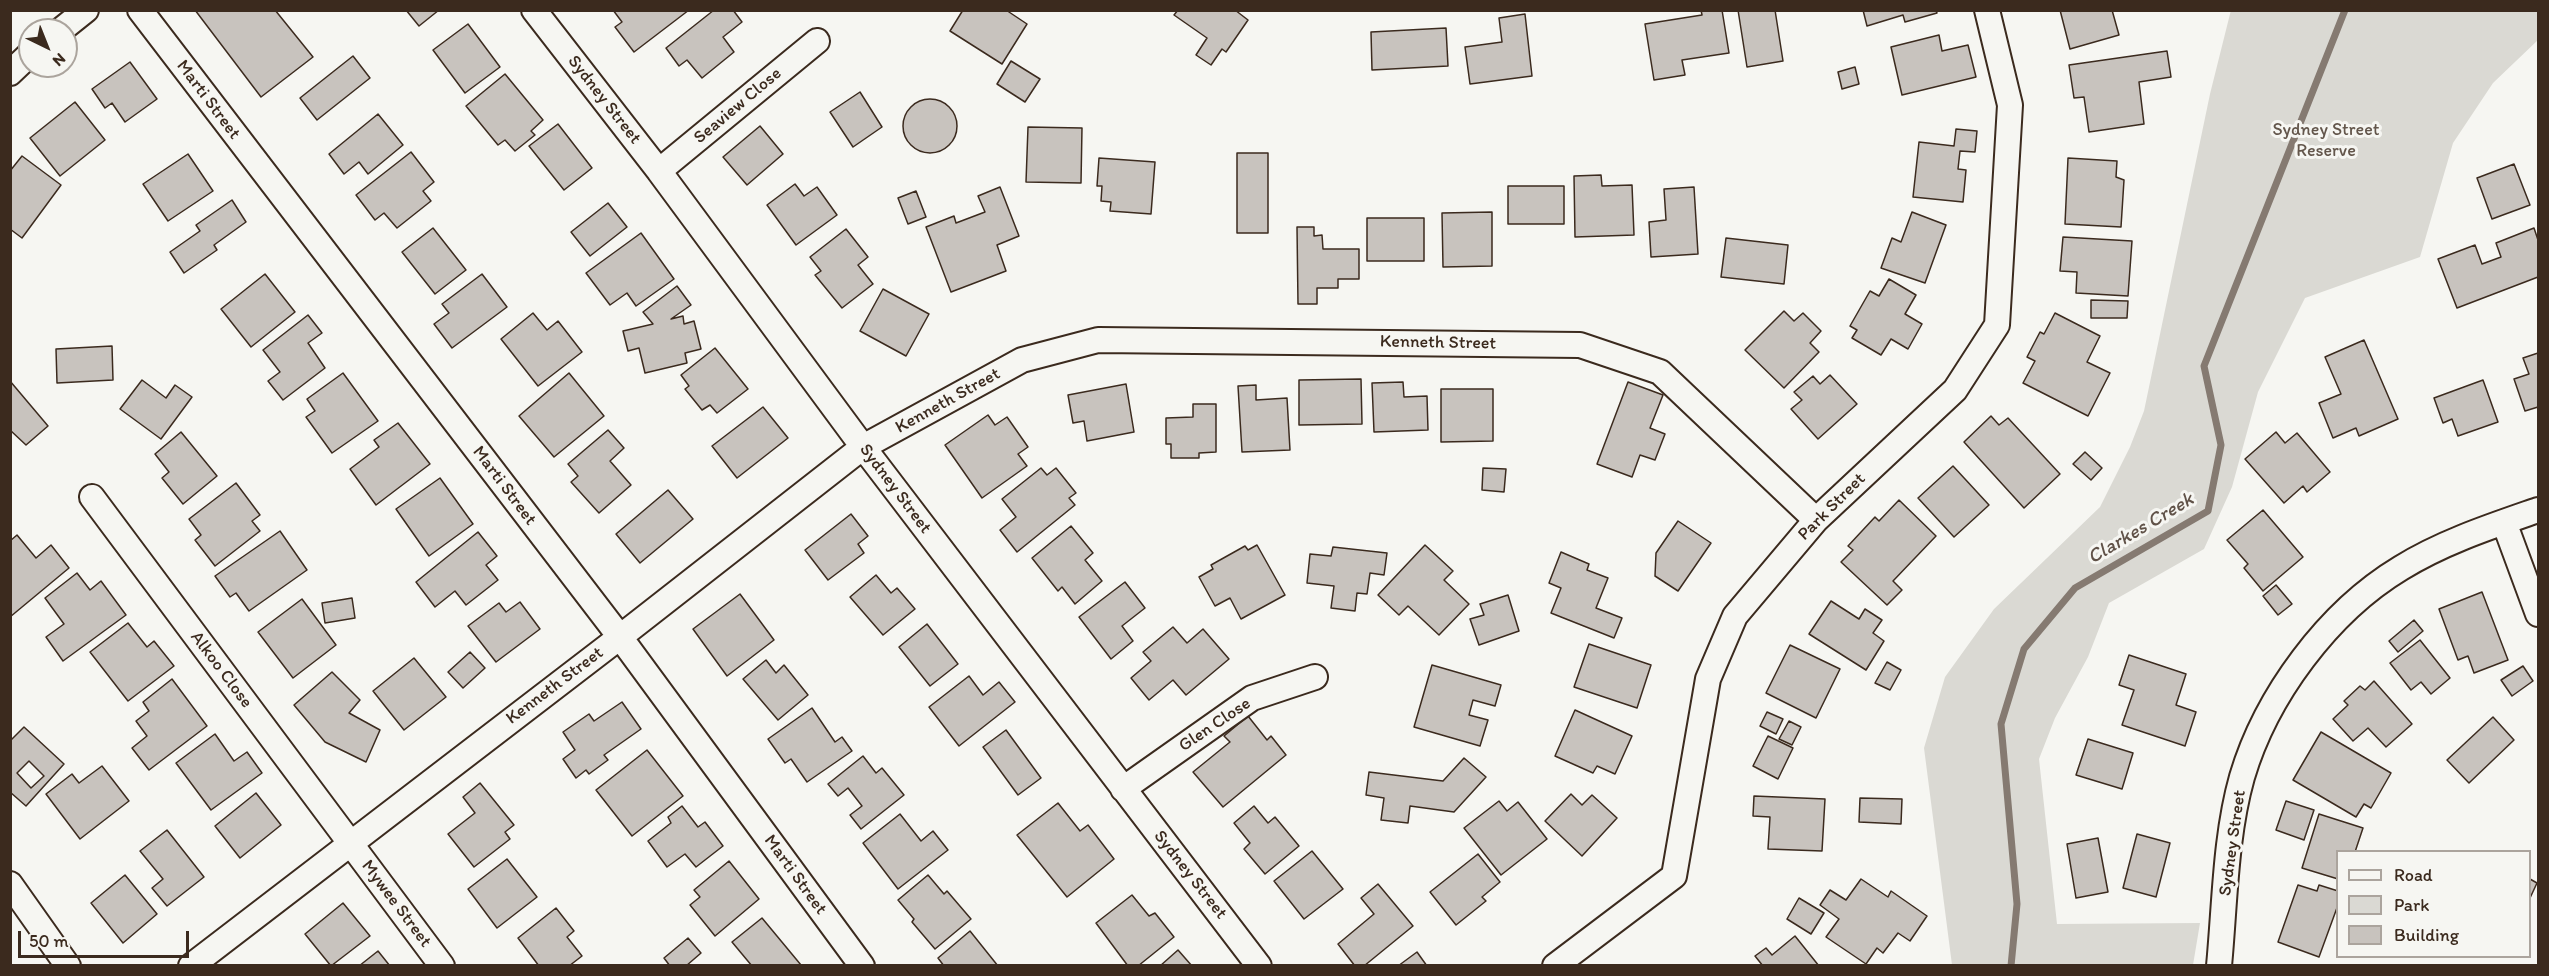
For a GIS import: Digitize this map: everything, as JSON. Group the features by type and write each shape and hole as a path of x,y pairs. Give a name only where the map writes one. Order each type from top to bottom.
{"street":[{"name":"Marti Street","path":"140,10 620,638 862,966"},
{"name":"Sydney Street","path":"534,10 660,171 863,447 1259,966"},
{"name":"Park Street","path":"1555,966 1674,876 1708,679 1735,616 1816,520 1955,390 1997,325 2010,105 1987,10"},
{"name":"Seaview Close","path":"660,171 817,41"},
{"name":"Kenneth Street","path":"191,966 620,638 863,447 1022,360 1098,340 1580,345 1660,372 1816,520"},
{"name":"Alkoo Close","path":"92,497 350,843"},
{"name":"Sydney Street","path":"2219,966 2231,831 2242,776 2263,723 2291,673 2323,635 2357,601 2400,568 2444,545 2538,510"},
{"path":"2504,522 2538,614"},
{"name":"Glen Close","path":"1123,789 1252,698 1315,677"},
{"name":"Mywee Street","path":"350,843 442,966"},
{"path":"10,884 68,966"}],"green space":[{"name":"Sydney Street Reserve","path":"2231,10 2538,11 2538,40 2493,83 2453,143 2420,257 2305,298 2258,392 2232,487 2204,549 2109,603 2088,657 2055,718 2039,759 2057,924 2200,923 2193,965 1952,965 1924,748 1945,677 1994,609 2100,507 2130,447 2144,411 2210,94"}],"building":[{"path":"195,10 275,10 313,57 261,97"},
{"path":"406,10 439,10 419,26"},
{"path":"613,10 689,10 634,52 615,27 622,22"},
{"path":"714,10 733,10 742,22 723,37 734,52 702,78 687,60 679,66 666,48"},
{"path":"963,10 1006,10 1027,24 1002,64 950,31"},
{"path":"1178,10 1235,10 1248,20 1226,52 1222,49 1211,65 1196,55 1207,38 1174,15"},
{"path":"1701,10 1722,10 1729,53 1682,60 1685,75 1654,80 1645,24 1702,15"},
{"path":"1738,10 1775,10 1783,61 1747,67"},
{"path":"1863,10 1936,10 1937,13 1905,22 1903,15 1867,26"},
{"path":"2060,10 2112,10 2119,35 2070,49"},
{"path":"1525,14 1532,76 1470,84 1465,47 1502,42 1499,18"},
{"path":"468,24 500,67 465,93 433,50"},
{"path":"1446,28 1448,66 1372,70 1371,32"},
{"path":"1939,35 1942,51 1968,45 1976,77 1902,95 1891,47"},
{"path":"2167,51 2171,77 2139,82 2144,124 2089,132 2084,97 2074,98 2069,65"},
{"path":"353,56 370,78 317,120 300,98"},
{"path":"1011,61 1040,79 1025,102 997,84"},
{"path":"130,62 157,99 125,122 112,103 105,108 92,89"},
{"path":"1855,67 1859,84 1842,89 1838,72"},
{"path":"505,74 543,120 531,131 535,135 515,151 505,140 498,145 466,106"},
{"path":"860,92 882,127 853,147 830,112"},
{"path":"925,99 935,99 945,103 953,111 957,126 953,141 945,149 935,153 925,153 915,149 907,141 903,131 903,121 907,111 915,103"},
{"path":"75,102 105,140 60,176 30,138"},
{"path":"378,114 403,145 368,174 359,162 344,174 329,154"},
{"path":"558,124 592,168 564,190 529,146"},
{"path":"760,126 783,154 747,185 723,157"},
{"path":"1028,127 1082,128 1081,183 1026,182"},
{"path":"1956,129 1977,131 1975,152 1960,151 1958,169 1966,170 1963,202 1913,197 1919,142 1954,146"},
{"path":"411,152 434,182 423,191 431,201 397,228 384,213 375,220 356,195"},
{"path":"1237,153 1268,153 1268,233 1237,233"},
{"path":"188,154 213,191 168,221 143,184"},
{"path":"22,156 61,185 22,238 10,229 10,171"},
{"path":"1099,158 1155,162 1151,214 1110,211 1111,202 1101,201 1102,186 1097,186"},
{"path":"2068,158 2117,161 2116,177 2124,180 2121,227 2065,224"},
{"path":"2514,164 2530,205 2492,219 2477,178"},
{"path":"1601,175 1602,186 1632,185 1634,235 1575,237 1574,176"},
{"path":"795,184 804,196 817,187 837,215 796,245 767,205"},
{"path":"1508,186 1564,186 1564,224 1508,224"},
{"path":"1000,187 1019,236 997,245 1006,271 951,292 926,227 954,216 956,223 985,212 978,196"},
{"path":"1694,187 1698,254 1651,257 1649,222 1666,220 1664,189"},
{"path":"916,191 926,217 908,224 898,198"},
{"path":"232,200 246,222 214,245 217,250 184,273 170,252 200,231 196,225"},
{"path":"608,203 627,227 590,256 571,232"},
{"path":"1492,212 1492,266 1443,267 1442,213"},
{"path":"1912,212 1946,225 1925,283 1881,268 1892,238 1901,242"},
{"path":"1367,218 1424,218 1424,261 1367,261"},
{"path":"1297,227 1314,227 1314,236 1322,235 1323,249 1359,249 1359,279 1338,279 1338,288 1317,288 1317,304 1298,304"},
{"path":"433,228 466,270 435,294 402,252"},
{"path":"2534,228 2538,240 2538,277 2457,308 2438,259 2475,245 2482,264 2501,257 2496,243"},
{"path":"846,229 868,257 858,265 873,284 842,308 815,275 821,271 810,257"},
{"path":"641,233 674,279 636,306 627,293 610,305 586,273"},
{"path":"2063,237 2132,241 2128,296 2076,293 2077,272 2060,271"},
{"path":"1726,238 1788,245 1784,284 1721,277"},
{"path":"265,274 295,312 251,347 221,309"},
{"path":"482,274 507,307 452,348 434,324 449,313 442,304"},
{"path":"1889,279 1916,295 1905,314 1922,324 1908,349 1891,339 1881,355 1852,338 1857,330 1850,326 1870,291 1879,296"},
{"path":"677,286 691,305 671,319 683,316 684,324 694,321 701,349 685,353 687,363 645,373 639,348 628,351 623,331 653,324 643,312"},
{"path":"883,289 929,314 906,356 860,331"},
{"path":"2091,300 2128,301 2127,318 2091,318"},
{"path":"1784,311 1794,321 1803,313 1821,331 1810,343 1819,352 1784,388 1745,350"},
{"path":"533,313 547,330 558,321 582,352 538,386 501,339"},
{"path":"2055,313 2100,336 2087,362 2110,373 2088,416 2023,383 2035,361 2027,357 2040,332 2044,334"},
{"path":"308,315 322,333 308,343 325,368 283,400 268,381 280,372 263,350"},
{"path":"2364,340 2398,419 2359,436 2356,428 2333,438 2319,403 2341,394 2325,357"},
{"path":"112,346 113,380 57,383 56,349"},
{"path":"715,348 748,389 717,413 710,405 702,410 685,389 689,386 681,375"},
{"path":"2538,353 2538,407 2525,411 2514,379 2529,374 2523,358"},
{"path":"343,373 378,421 332,453 306,417 315,411 307,399"},
{"path":"569,373 604,416 554,457 519,416"},
{"path":"1830,375 1857,404 1818,439 1791,409 1802,400 1794,392 1813,376 1820,384"},
{"path":"1361,379 1362,424 1299,425 1299,380"},
{"path":"142,380 166,398 175,385 192,397 161,439 120,409"},
{"path":"2483,380 2498,422 2458,436 2452,419 2443,423 2434,398"},
{"path":"10,381 48,426 26,445 10,430"},
{"path":"1403,382 1404,397 1427,396 1428,430 1374,432 1372,383"},
{"path":"1628,382 1663,395 1650,428 1665,434 1655,460 1640,455 1632,477 1597,464"},
{"path":"1126,384 1134,432 1087,441 1084,421 1073,423 1068,395"},
{"path":"1256,385 1256,400 1287,398 1290,450 1242,452 1238,386"},
{"path":"1441,389 1493,389 1493,441 1441,442"},
{"path":"1193,404 1216,404 1216,452 1199,453 1199,458 1171,458 1171,444 1166,444 1166,418 1193,417"},
{"path":"763,407 788,438 737,478 712,446"},
{"path":"988,415 995,425 1007,417 1028,447 1018,454 1027,466 982,498 945,445"},
{"path":"1991,416 1999,425 2008,418 2060,474 2024,508 1964,442"},
{"path":"398,423 430,464 376,505 350,469 379,447 374,440"},
{"path":"608,430 624,448 610,461 631,485 599,513 571,482 578,476 568,464"},
{"path":"181,432 217,476 183,504 162,478 169,472 155,454"},
{"path":"2276,432 2285,443 2297,433 2330,472 2307,492 2303,486 2284,503 2245,459"},
{"path":"2085,452 2102,468 2091,480 2073,464"},
{"path":"1953,466 1989,505 1954,537 1918,498"},
{"path":"1041,468 1047,475 1056,468 1076,493 1069,498 1075,505 1017,552 1000,530 1016,517 1002,499"},
{"path":"1483,468 1506,469 1504,492 1482,490"},
{"path":"440,478 473,524 429,556 396,509"},
{"path":"236,483 260,515 252,521 260,531 215,566 195,540 201,535 189,519"},
{"path":"668,490 693,519 640,563 616,534"},
{"path":"1899,500 1936,536 1893,581 1902,590 1887,605 1841,562 1853,550 1848,546 1875,517 1879,521"},
{"path":"2263,510 2303,557 2263,591 2244,568 2248,564 2227,540"},
{"path":"851,514 868,536 858,544 864,553 828,580 805,550"},
{"path":"1678,521 1711,543 1678,591 1655,576 1656,553"},
{"path":"1071,526 1093,553 1085,560 1102,581 1075,604 1062,587 1058,591 1032,558"},
{"path":"280,531 307,570 249,611 236,593 230,597 215,576"},
{"path":"478,532 497,556 486,565 498,580 466,605 455,591 435,607 416,582"},
{"path":"17,535 36,558 51,545 69,568 10,617 10,541"},
{"path":"1257,545 1285,595 1241,619 1230,598 1215,606 1199,577 1213,569 1211,565 1245,546 1248,550"},
{"path":"1425,545 1453,571 1444,580 1469,604 1439,635 1408,606 1399,615 1378,595"},
{"path":"1333,547 1387,553 1384,575 1370,573 1367,594 1357,593 1355,611 1331,608 1334,586 1307,583 1310,554 1331,556"},
{"path":"1561,552 1589,564 1587,570 1608,578 1596,608 1622,618 1614,638 1551,613 1561,588 1549,583"},
{"path":"77,573 90,590 101,581 126,615 63,661 46,637 64,624 45,598"},
{"path":"876,575 891,593 897,588 915,609 883,635 850,597"},
{"path":"1125,582 1145,608 1122,626 1133,641 1111,659 1079,617"},
{"path":"2276,585 2292,604 2278,615 2263,596"},
{"path":"2482,592 2508,660 2474,673 2468,656 2458,660 2439,609"},
{"path":"740,594 774,640 727,676 693,629"},
{"path":"1508,595 1519,631 1479,645 1470,619 1484,615 1480,604"},
{"path":"352,598 355,618 325,623 322,603"},
{"path":"302,599 336,645 293,678 258,632"},
{"path":"1831,601 1859,619 1865,609 1882,620 1873,633 1884,641 1866,670 1809,634"},
{"path":"520,602 540,629 496,662 468,626 499,603 506,612"},
{"path":"2414,620 2423,631 2398,652 2389,641"},
{"path":"128,623 147,647 154,641 174,666 128,701 90,652"},
{"path":"927,624 958,664 930,686 899,647"},
{"path":"1173,627 1187,643 1203,629 1229,659 1186,695 1173,680 1149,700 1131,678 1151,661 1143,652"},
{"path":"2420,640 2450,678 2431,694 2421,682 2411,690 2390,663"},
{"path":"1589,644 1651,665 1637,708 1574,687"},
{"path":"1790,645 1840,669 1816,718 1766,693"},
{"path":"470,652 485,668 463,688 448,672"},
{"path":"2129,655 2186,674 2176,705 2196,712 2185,746 2122,725 2134,690 2119,685"},
{"path":"414,658 446,697 404,730 373,691"},
{"path":"766,660 776,673 784,665 808,695 778,720 743,679"},
{"path":"1887,662 1901,670 1890,690 1875,683"},
{"path":"1432,665 1501,685 1495,706 1473,700 1469,715 1488,720 1480,746 1414,727"},
{"path":"2523,666 2533,681 2512,696 2501,680"},
{"path":"332,672 360,700 349,713 380,730 366,762 325,742 294,705"},
{"path":"969,676 983,695 999,682 1015,702 959,746 929,707"},
{"path":"172,679 207,726 149,770 132,748 147,736 136,721 149,711 143,702"},
{"path":"2374,681 2412,724 2386,747 2368,728 2353,741 2333,719 2348,705 2344,701 2360,686 2365,690"},
{"path":"622,702 641,729 604,755 608,760 589,774 586,770 576,778 563,759 575,750 563,732 589,714 594,721"},
{"path":"812,708 835,742 842,737 852,751 807,782 791,759 785,763 768,739"},
{"path":"1575,710 1632,736 1615,774 1597,766 1593,773 1555,756"},
{"path":"1767,712 1783,719 1776,734 1760,726"},
{"path":"1248,716 1267,740 1271,736 1286,755 1223,807 1193,772 1230,742 1224,736"},
{"path":"2493,717 2514,740 2469,783 2447,760"},
{"path":"1789,721 1801,727 1792,745 1779,739"},
{"path":"24,727 64,764 26,806 10,792 10,741","holes":["29,761 44,776 31,788 17,773"]},
{"path":"1006,730 1041,778 1018,795 983,747"},
{"path":"2321,732 2391,773 2371,808 2364,804 2356,817 2293,780"},
{"path":"215,734 234,761 247,752 262,773 211,810 176,763"},
{"path":"1768,736 1793,748 1778,779 1753,766"},
{"path":"2088,739 2133,753 2122,789 2076,775"},
{"path":"647,750 683,796 632,836 596,790"},
{"path":"863,756 876,773 882,768 904,795 861,829 850,815 862,806 848,788 838,796 828,784"},
{"path":"1464,758 1486,777 1454,812 1410,806 1408,823 1381,820 1384,798 1366,795 1369,772 1443,781"},
{"path":"102,766 129,801 80,839 46,794 72,774 79,783"},
{"path":"480,783 514,825 505,832 510,839 474,867 448,834 475,813 463,797"},
{"path":"256,793 281,825 240,858 215,826"},
{"path":"1571,794 1582,805 1592,795 1617,818 1582,856 1545,821"},
{"path":"1754,796 1825,799 1822,851 1768,849 1770,817 1753,816"},
{"path":"1860,798 1902,799 1901,824 1859,822"},
{"path":"1499,801 1507,811 1518,802 1547,839 1501,875 1464,828"},
{"path":"2286,801 2314,810 2304,840 2276,830"},
{"path":"1058,803 1080,831 1088,825 1114,859 1067,897 1017,835"},
{"path":"682,806 698,827 705,822 723,846 696,867 685,854 667,867 648,841 671,823 668,817"},
{"path":"1254,806 1268,823 1275,817 1299,846 1265,874 1244,849 1250,843 1234,823"},
{"path":"900,814 921,841 933,831 948,850 898,889 863,843"},
{"path":"2319,814 2363,828 2356,850 2336,850 2336,878 2302,868"},
{"path":"167,830 204,877 167,906 152,888 163,879 140,851"},
{"path":"2137,834 2170,843 2156,897 2123,888"},
{"path":"2098,838 2108,892 2076,898 2067,844"},
{"path":"1312,851 1343,889 1304,919 1274,881"},
{"path":"1478,854 1500,882 1482,897 1486,901 1456,925 1430,892"},
{"path":"507,859 537,897 497,928 468,889"},
{"path":"729,861 759,899 715,936 690,905 700,897 694,890"},
{"path":"125,875 157,914 123,943 91,903"},
{"path":"928,875 944,894 947,891 971,919 935,949 912,922 914,919 898,900"},
{"path":"1861,879 1888,897 1891,891 1927,916 1910,941 1898,933 1883,953 1877,948 1866,964 1826,937 1839,919 1820,905 1830,890 1846,900"},
{"path":"2531,880 2537,883 2531,896"},
{"path":"1378,884 1413,926 1364,966 1355,966 1338,944 1374,914 1361,898"},
{"path":"2298,885 2317,891 2319,885 2336,890 2336,910 2319,957 2278,942"},
{"path":"1132,895 1149,916 1155,913 1174,937 1138,966 1128,966 1096,923"},
{"path":"1799,898 1824,913 1811,934 1787,919"},
{"path":"343,903 370,936 331,966 305,934"},
{"path":"556,908 574,931 567,937 582,956 569,966 539,966 518,938"},
{"path":"762,918 801,966 752,966 732,942"},
{"path":"970,931 998,966 944,966 938,958"},
{"path":"1795,936 1819,966 1763,966 1755,956 1766,948 1772,955"},
{"path":"688,938 701,953 686,966 670,966 664,958"},
{"path":"1178,950 1192,966 1160,966"},
{"path":"378,951 390,966 359,966"},
{"path":"1417,952 1427,966 1398,966"}],"waterway":[{"name":"Clarkes Creek","path":"2011,966 2017,904 2001,724 2024,649 2075,588 2208,511 2221,445 2204,366 2345,10"}]}
